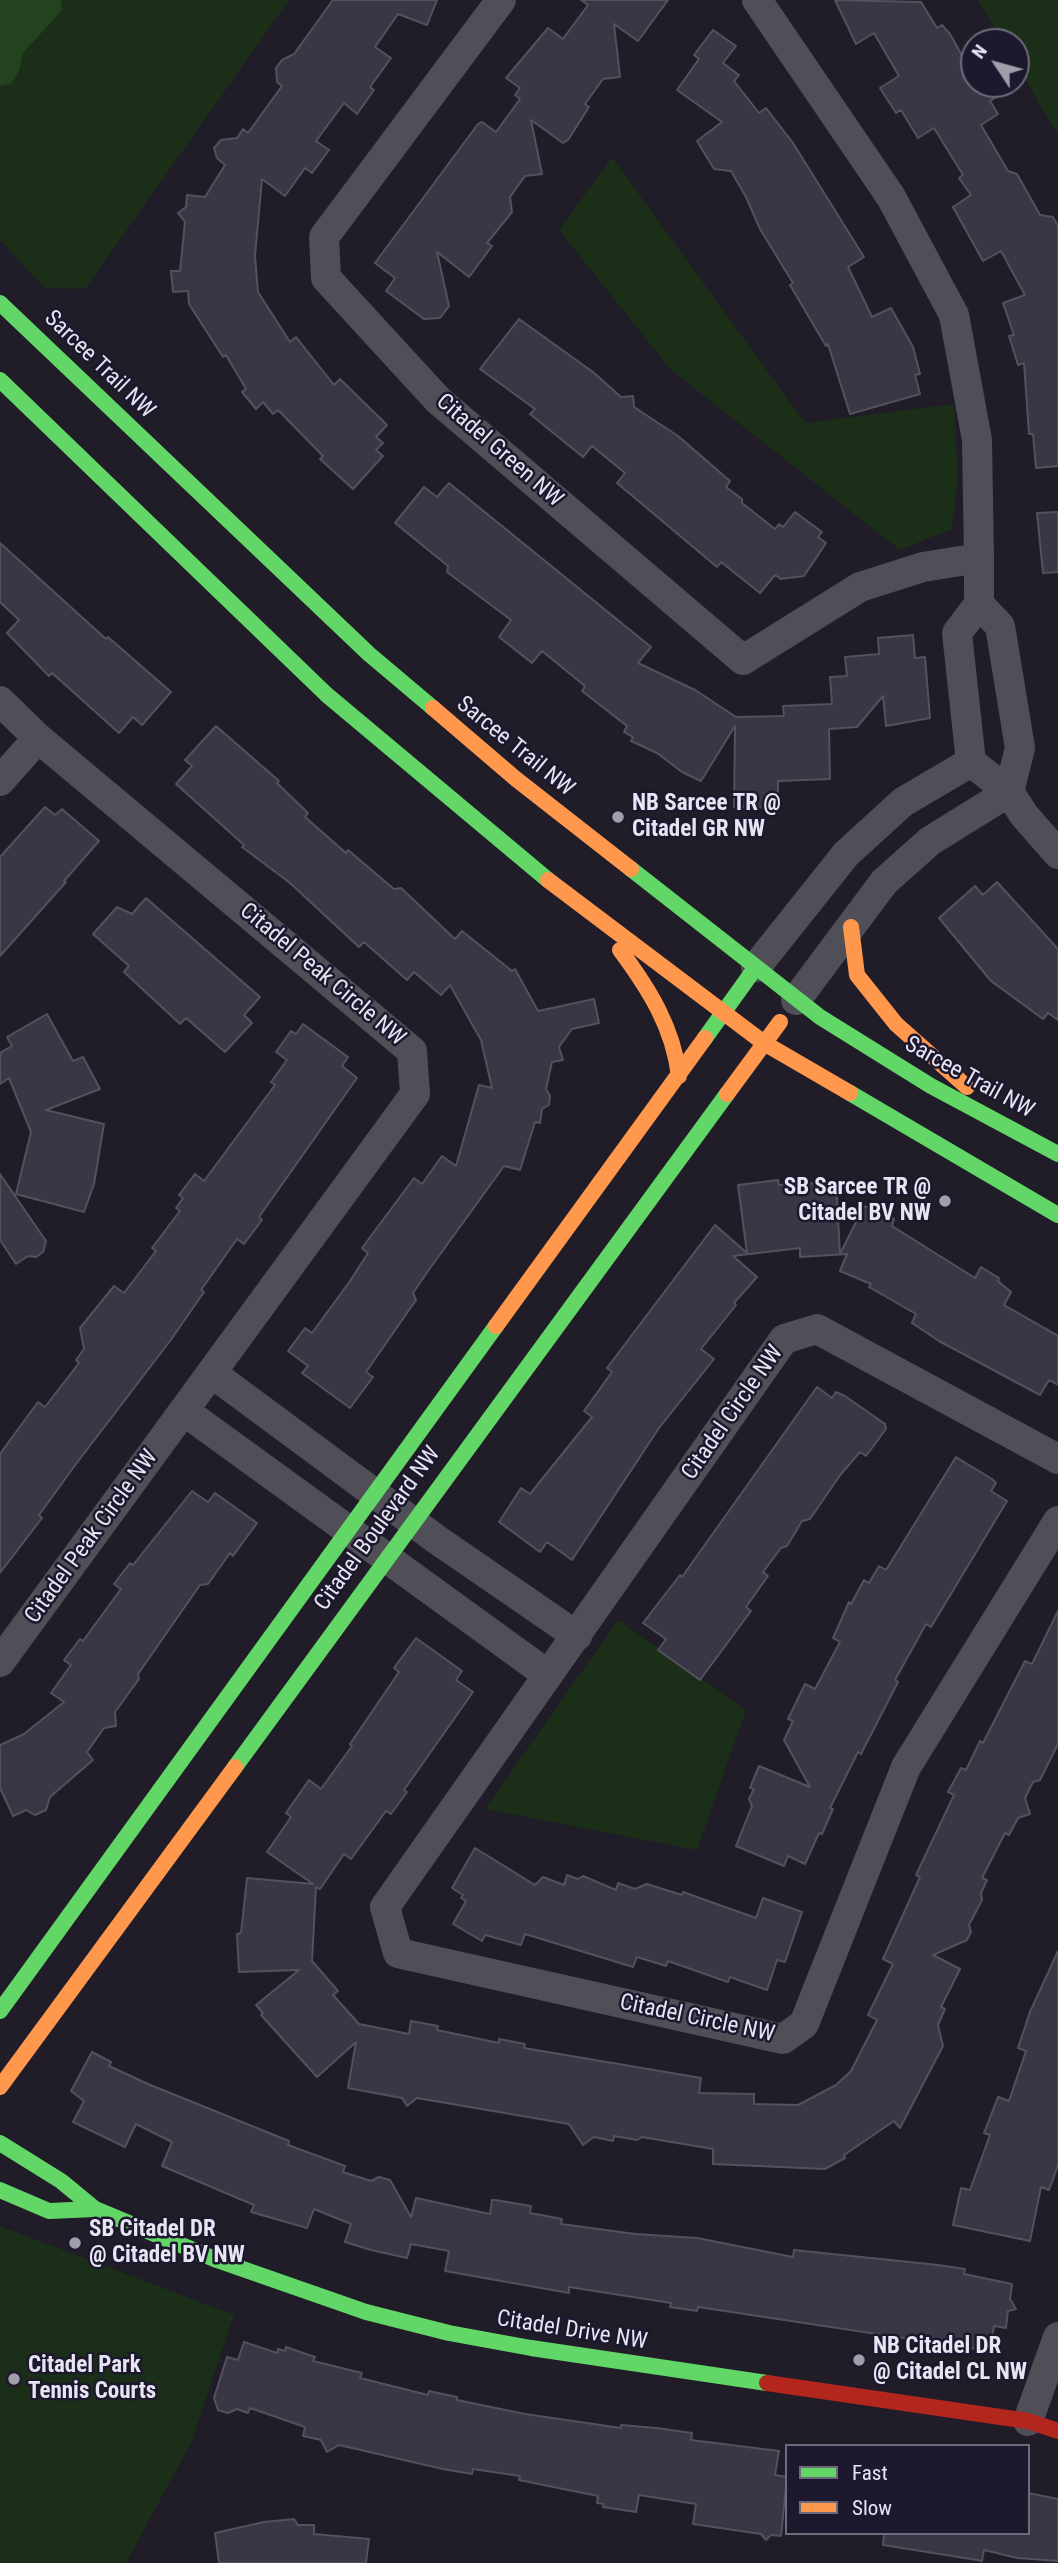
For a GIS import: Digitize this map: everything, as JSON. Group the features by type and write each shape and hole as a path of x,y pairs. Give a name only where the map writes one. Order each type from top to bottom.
{"street":[{"name":"Citadel Green NW","path":"501,0 324,237 326,278 438,400 743,660 860,587 923,567 979,558"},
{"path":"757,0 891,197 954,315 977,440 979,604 957,633 971,762 1009,792 1024,816 1058,854"},
{"name":"Sarcee Trail NW","path":"0,303 369,654 516,779 796,1000 931,1086 1058,1154"},
{"path":"0,380 327,695 479,825 598,920 764,1043 1058,1215"},
{"path":"796,1000 884,882 930,841 1009,792 1020,748 1016,721 1000,626 979,604"},
{"name":"Citadel Peak Circle NW","path":"0,701 38,738 412,1051 415,1094 0,1662"},
{"path":"0,781 38,738"},
{"path":"756,967 846,854 903,802 971,762"},
{"path":"598,920 649,987 678,1054 679,1076"},
{"path":"851,927 857,975 896,1024 1013,1128"},
{"name":"Citadel Boulevard NW","path":"0,2011 756,967"},
{"name":"Citadel Boulevard NW","path":"0,2087 412,1520 796,1000"},
{"name":"Citadel Circle NW","path":"1058,1459 817,1329 784,1339 385,1907 398,1953 783,2039 804,2024 906,1768 1058,1521"},
{"path":"212,1374 577,1636"},
{"path":"184,1411 548,1675"},
{"name":"Citadel Drive NW","path":"0,2143 61,2181 95,2209 217,2260 304,2292 449,2333 1028,2421 1058,2431"},
{"name":"Citadel Drive NW","path":"0,2190 49,2211 95,2209"},
{"path":"1028,2421 1058,2337"}],"green space":[{"path":"0,0 289,0 85,289 45,288 0,240"},
{"path":"0,0 61,0 62,10 23,53 19,71 11,84 0,86"},
{"path":"978,0 1058,0 1058,135 1030,88 1030,28 995,28"},
{"path":"612,157 805,423 954,404 958,476 952,529 900,550 670,369 559,230"},
{"path":"618,1620 746,1710 697,1850 485,1809"},
{"path":"0,2226 234,2315 192,2441 126,2563 0,2563"}],"building":[{"path":"333,0 437,0 427,25 398,14 375,47 391,58 370,87 374,90 357,114 344,103 316,141 329,150 312,173 305,168 285,196 262,179 255,256 258,292 290,342 296,337 334,385 340,379 387,425 376,437 383,443 376,450 383,456 353,489 320,459 323,456 278,410 273,414 263,402 256,409 242,392 246,389 226,355 223,357 189,304 188,291 173,292 171,271 180,271 185,222 178,213 186,207 187,195 205,197 225,165 217,158 214,148 221,140 237,138 243,129 248,133 282,86 277,82 276,68 282,60 294,54"},
{"path":"581,0 668,0 638,41 614,24 620,77 603,79 585,104 589,107 568,140 563,143 531,120 542,174 525,176 510,197 512,212 487,243 492,246 469,277 437,252 449,306 440,318 424,319 386,291 395,278 375,263 478,124 482,122 496,132 520,99 515,95 520,88 506,78 548,28 563,39 588,5"},
{"path":"835,0 921,2 937,28 942,25 960,52 960,98 995,98 990,101 998,114 981,125 1008,171 1017,174 1040,215 1053,217 1058,226 1058,466 1036,468 1033,434 1029,434 1024,363 1018,365 1009,336 1014,335 1003,303 1025,295 1001,251 983,261 953,207 971,195 959,178 963,175 934,128 918,138 901,110 896,113 880,88 899,76 874,33 856,44"},
{"path":"713,30 736,46 723,63 739,75 734,81 759,113 766,108 793,143 864,257 848,267 872,317 891,308 913,347 920,374 915,375 920,394 850,414 828,344 826,346 790,285 793,283 760,229 746,197 731,171 714,169 697,141 722,122 677,90 699,59 694,55"},
{"path":"519,319 593,372 621,397 633,396 634,407 678,436 730,481 726,487 742,499 742,503 775,529 779,524 783,527 795,512 822,532 818,537 826,543 804,576 781,579 775,575 760,593 721,562 717,567 617,483 625,473 592,446 583,457 530,414 535,409 480,369"},
{"path":"449,483 651,647 638,663 695,690 736,717 784,716 783,706 832,704 830,677 847,676 845,657 879,654 878,638 913,635 915,658 925,657 930,718 886,726 883,696 857,727 829,729 830,779 778,781 778,808 734,807 735,726 701,781 682,772 657,753 631,741 633,737 624,732 627,726 582,691 585,686 542,651 532,663 499,637 511,620 447,572 448,566 395,523 424,487 437,497"},
{"path":"1058,512 1058,572 1043,573 1037,513"},
{"path":"0,543 106,639 108,637 171,692 142,725 133,717 119,733 52,673 49,676 7,633 19,620 0,602"},
{"path":"216,726 279,781 277,783 308,813 305,817 346,853 348,850 394,889 401,888 455,939 462,931 512,971 515,969 538,1011 594,999 599,1023 572,1029 559,1047 563,1060 552,1062 546,1089 550,1096 549,1105 542,1109 540,1123 535,1122 520,1170 504,1166 428,1271 413,1293 416,1300 366,1372 373,1377 350,1408 302,1373 308,1366 288,1351 305,1328 312,1333 350,1281 368,1253 362,1248 414,1178 422,1184 442,1156 456,1166 479,1085 492,1088 481,1040 450,985 441,995 414,972 407,980 364,942 359,947 290,883 242,847 244,845 176,784 192,766 185,760"},
{"path":"45,807 55,815 62,809 99,841 0,956 0,857"},
{"path":"997,882 1058,949 1058,1020 1048,1013 1043,1019 991,981 939,918 975,886 983,895"},
{"path":"146,898 260,997 244,1015 252,1023 225,1052 186,1018 180,1024 124,972 129,966 93,934 117,907 132,914"},
{"path":"47,1014 73,1061 83,1057 100,1089 46,1110 104,1124 94,1184 84,1212 16,1194 31,1132 9,1078 0,1084 0,1053 12,1046 7,1037"},
{"path":"303,1024 348,1057 342,1066 357,1078 259,1217 262,1220 244,1244 237,1239 170,1341 76,1464 39,1515 42,1518 0,1573 0,1454 38,1402 45,1407 79,1363 76,1360 84,1349 80,1328 114,1286 124,1293 156,1251 152,1248 180,1211 176,1208 183,1198 179,1195 195,1174 204,1181 275,1085 271,1082 287,1060 276,1052 291,1031 296,1034"},
{"path":"0,1174 46,1241 43,1252 36,1257 28,1256 16,1264 0,1240"},
{"path":"778,1180 779,1185 836,1182 840,1254 864,1206 894,1219 892,1226 975,1278 981,1267 999,1278 998,1281 1011,1292 1004,1305 1058,1336 1058,1385 1049,1380 1040,1395 939,1341 912,1323 916,1314 869,1287 871,1284 840,1271 847,1254 800,1257 800,1248 733,1256 757,1277 734,1303 736,1305 701,1349 714,1359 659,1428 572,1560 547,1542 540,1552 499,1522 521,1488 530,1494 592,1417 584,1411 612,1372 607,1368 715,1225 747,1253 738,1185"},
{"path":"817,1387 832,1398 836,1392 845,1396 885,1424 886,1429 866,1456 860,1452 841,1474 810,1519 802,1521 787,1546 781,1548 763,1572 768,1576 746,1607 751,1611 700,1680 658,1650 666,1639 643,1623 680,1575 682,1577"},
{"path":"956,1457 992,1479 996,1483 991,1491 1007,1501 931,1627 926,1624 895,1680 898,1682 861,1754 858,1752 830,1808 833,1809 822,1834 819,1833 805,1864 788,1856 784,1866 736,1846 752,1806 749,1799 754,1789 750,1788 759,1766 810,1787 784,1740 793,1721 788,1719 805,1684 815,1689 840,1642 833,1638 849,1602 851,1604 864,1580 869,1583 879,1566 886,1570"},
{"path":"192,1491 208,1502 215,1493 257,1523 233,1556 230,1553 208,1584 200,1585 138,1674 139,1679 115,1712 116,1726 104,1728 87,1752 93,1760 50,1797 46,1810 35,1815 26,1810 13,1816 0,1788 0,1745 24,1734 64,1702 51,1693 71,1665 64,1660 80,1639 83,1641 121,1589 114,1584 130,1563 133,1565"},
{"path":"1058,1611 1058,1744 1040,1780 1033,1782 1025,1798 1030,1814 1018,1818 1009,1835 1005,1833 982,1878 987,1880 981,1893 982,1900 969,1925 971,1932 967,1940 933,1955 960,1969 941,2007 945,2009 938,2025 943,2046 900,2128 894,2121 844,2155 845,2158 825,2169 713,2164 713,2149 642,2137 637,2140 614,2136 613,2141 594,2137 583,2145 569,2124 417,2098 407,2106 402,2098 348,2088 356,2042 317,2077 261,2015 263,2013 256,2005 299,1970 239,1972 237,1934 241,1933 247,1878 313,1884 267,1852 291,1817 286,1813 309,1780 321,1789 352,1746 350,1744 399,1672 394,1668 416,1638 462,1671 456,1680 473,1692 404,1790 407,1792 391,1814 386,1811 351,1859 344,1854 320,1889 316,1887 312,1961 338,1991 333,1995 359,2024 409,2034 411,2021 438,2026 437,2030 499,2043 499,2039 525,2044 524,2048 701,2078 699,2093 754,2094 754,2104 798,2105 836,2085 851,2071 877,2020 868,2015 893,1964 883,1959 920,1877 916,1875 954,1795 948,1792 961,1768 966,1770 980,1741 983,1743 1025,1661 1032,1664"},
{"path":"475,1848 535,1885 543,1877 564,1885 567,1875 578,1879 583,1876 616,1890 618,1883 635,1889 647,1884 682,1895 683,1892 756,1918 763,1898 802,1912 785,1962 777,1960 767,1990 730,1977 728,1982 668,1961 666,1966 637,1957 633,1967 525,1934 521,1945 485,1935 482,1941 453,1924 466,1901 461,1898 463,1895 452,1888"},
{"path":"1058,1951 1058,2165 1049,2190 1041,2187 1030,2241 953,2225 961,2188 970,2190 990,2135 984,2133 998,2097 1009,2101 1026,2051 1018,2048 1030,2012"},
{"path":"92,2052 111,2062 109,2066 148,2084 289,2141 288,2145 345,2166 343,2172 371,2181 379,2177 390,2180 411,2217 416,2198 490,2214 492,2200 495,2200 531,2206 530,2213 562,2219 561,2224 635,2234 697,2238 793,2257 794,2250 965,2269 964,2274 1012,2284 1010,2299 1016,2309 1008,2311 1006,2328 994,2326 990,2351 698,2307 697,2311 670,2307 671,2303 569,2287 569,2293 445,2271 449,2251 411,2244 407,2258 345,2242 351,2224 314,2209 307,2228 251,2212 254,2205 162,2166 172,2142 136,2124 125,2147 73,2122 84,2101 71,2091"},
{"path":"244,2342 277,2353 278,2349 285,2351 286,2347 315,2357 313,2361 362,2373 360,2378 428,2395 429,2391 457,2397 457,2400 525,2414 621,2428 621,2425 692,2433 691,2440 779,2451 775,2475 785,2477 781,2536 771,2535 766,2540 761,2534 693,2524 696,2504 639,2495 636,2512 603,2507 604,2504 597,2503 598,2496 519,2480 520,2476 473,2469 472,2474 339,2445 327,2452 321,2440 303,2436 305,2427 250,2408 248,2413 237,2409 228,2413 218,2410 214,2398 227,2357 238,2360"},
{"path":"1030,2493 1058,2499 1058,2561 1017,2558 984,2550 982,2561 883,2545 884,2535 1030,2535"},
{"path":"294,2519 298,2525 314,2525 314,2534 369,2539 366,2563 219,2563 215,2533 264,2522"}],"traffic: fast":[{"path":"0,303 369,654 433,708"},
{"path":"0,380 327,695 548,880"},
{"path":"631,869 820,1017 931,1086 1058,1154"},
{"path":"705,1038 756,967"},
{"path":"850,1093 1058,1215"},
{"path":"235,1767 727,1094"},
{"path":"0,2011 496,1326"},
{"path":"0,2143 61,2181 95,2209 217,2260 366,2312 449,2333 531,2348 767,2383"},
{"path":"0,2190 49,2211 95,2209"}],"traffic: slow":[{"path":"433,708 516,779 631,869"},
{"path":"548,880 764,1043 850,1093"},
{"path":"851,927 857,975 896,1024 967,1087"},
{"path":"620,950 658,1009 671,1041 679,1076"},
{"path":"727,1094 780,1022"},
{"path":"496,1326 705,1038"},
{"path":"0,2087 235,1767"}],"traffic: jam":[{"path":"767,2383 1028,2421 1058,2431"}],"place":[{"name":"NB Sarcee TR @ Citadel GR NW","path":"618,817"},
{"name":"SB Sarcee TR @ Citadel BV NW","path":"945,1201"},
{"name":"SB Citadel DR @ Citadel BV NW","path":"75,2243"},
{"name":"NB Citadel DR @ Citadel CL NW","path":"859,2360"},
{"name":"Citadel Park Tennis Courts","path":"14,2379"}]}
